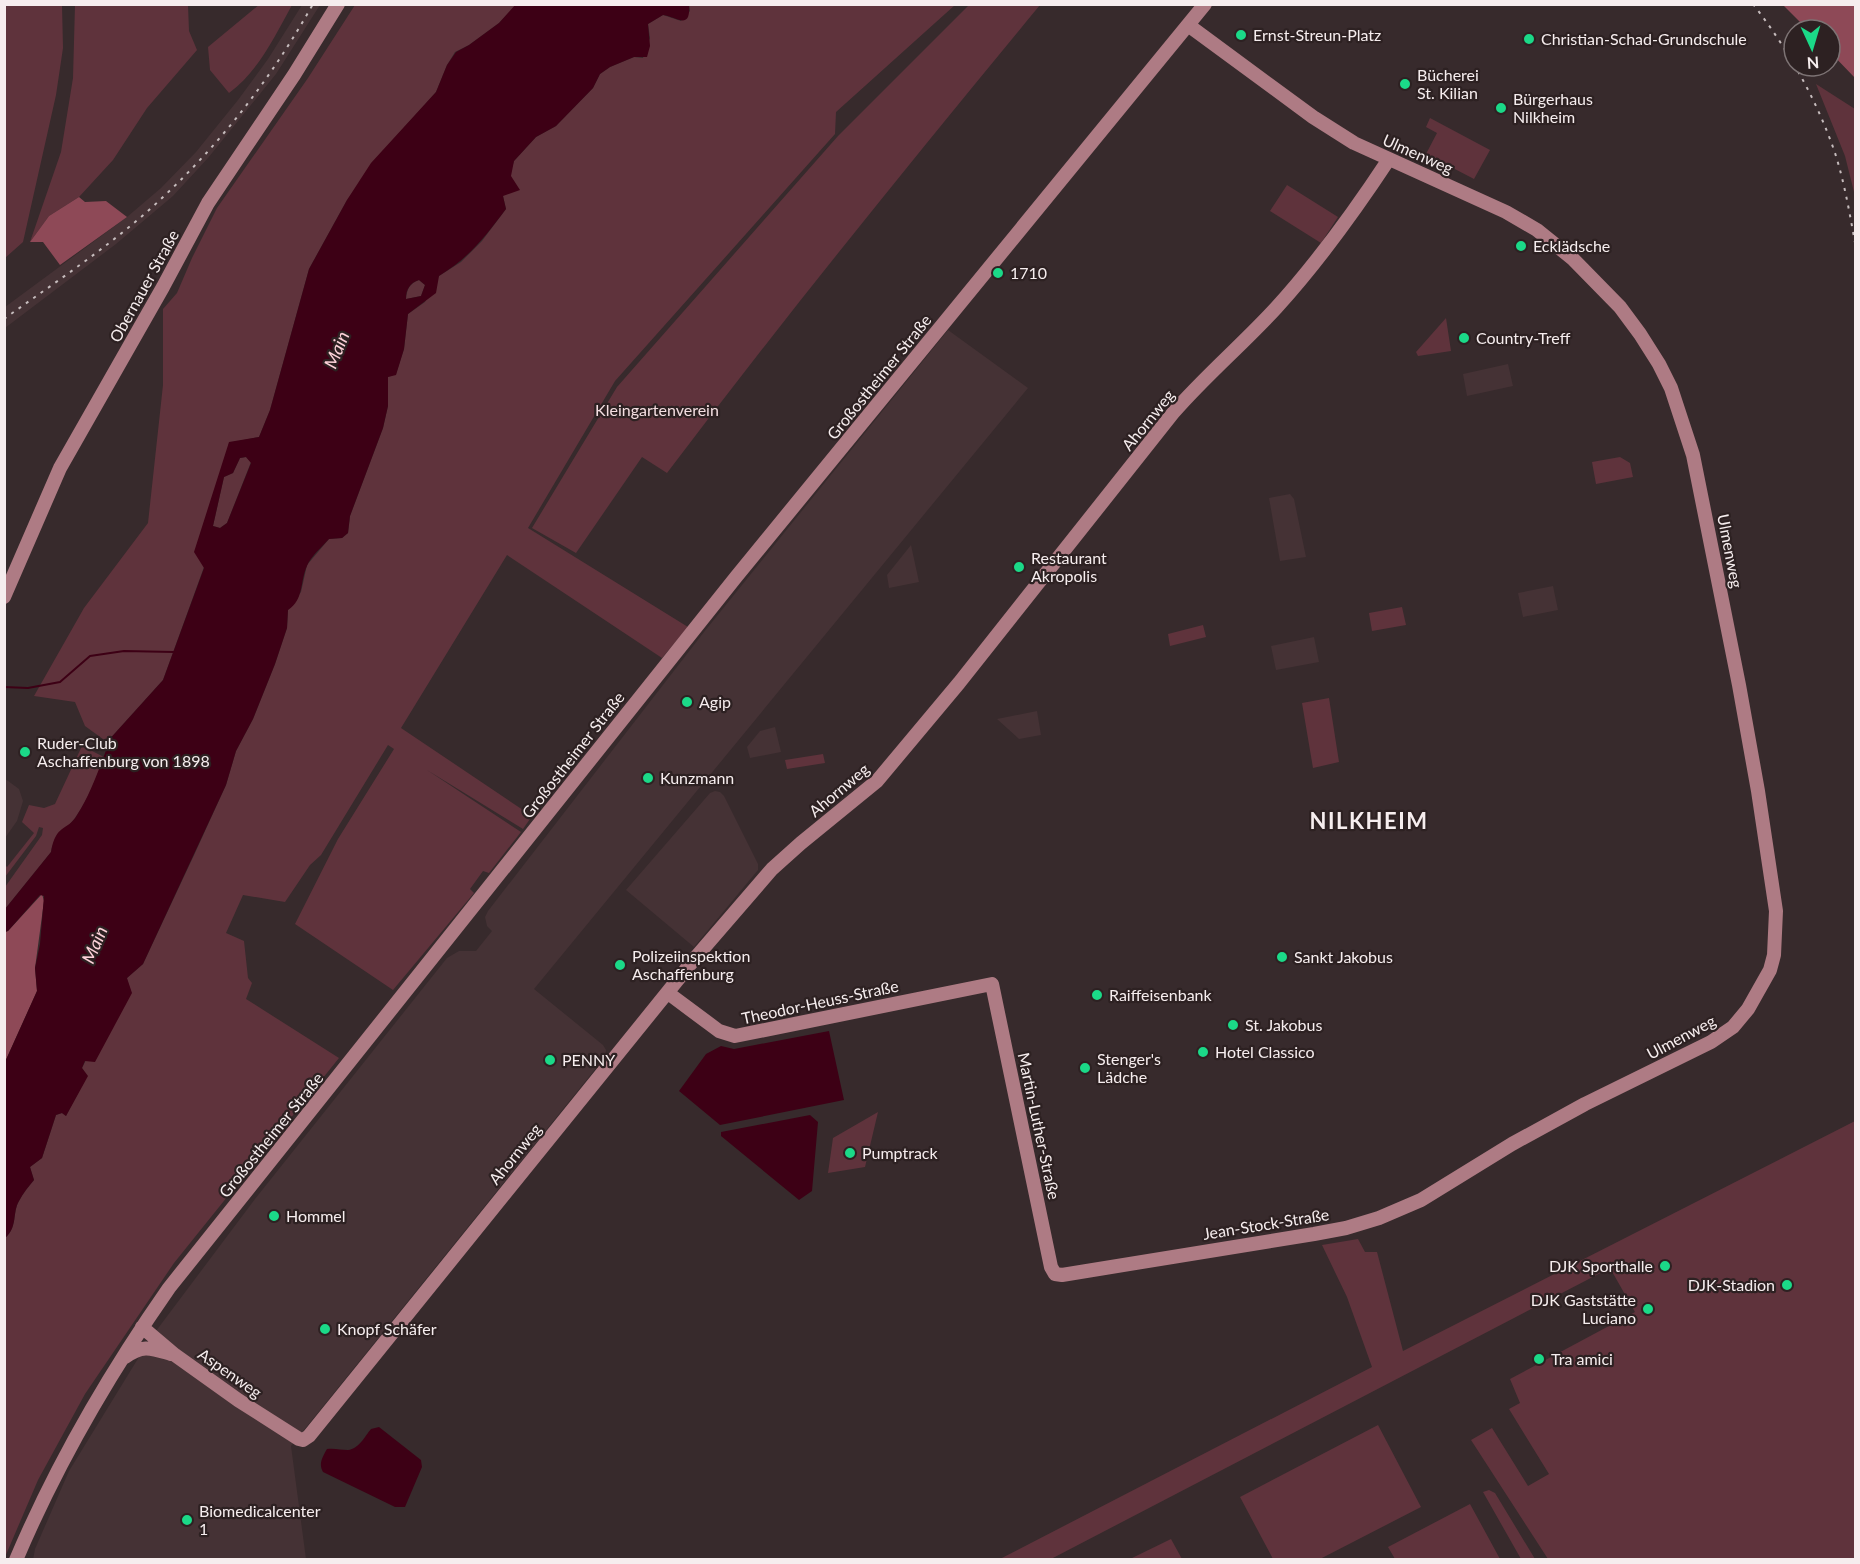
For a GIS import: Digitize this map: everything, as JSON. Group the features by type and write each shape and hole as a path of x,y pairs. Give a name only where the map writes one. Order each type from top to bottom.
{"street":[{"name":"Obernauer Straße","path":"4,597 60,468 164,287 208,203 294,75 338,4"},
{"name":"Großostheimer Straße","path":"16,1560 67,1451 121,1360 169,1288 736,577 1204,4"},
{"name":"Ulmenweg","path":"1188,25 1313,117 1354,143 1506,212 1564,251 1620,307 1659,364 1671,387 1688,439 1753,759 1776,911 1774,955 1770,970 1748,1009 1733,1027 1711,1042 1586,1103 1512,1144 1471,1170"},
{"name":"Ahornweg","path":"303,1440 321,1422 668,993 772,869 877,781 1173,413 1274,310 1323,255 1389,159"},
{"name":"Theodor-Heuss-Straße","path":"668,993 719,1031 735,1036 992,984"},
{"name":"Martin-Luther-Straße","path":"992,984 1051,1267 1055,1274"},
{"name":"Jean-Stock-Straße","path":"1055,1274 1062,1275 1346,1228 1379,1218 1420,1200 1471,1170"},
{"name":"Aspenweg","path":"142,1327 175,1355 244,1404 303,1440"},
{"path":"121,1360 142,1348 152,1348 175,1355"}],"shaded area":[{"path":"302,5 320,5 276,74 208,158 173,196 116,244 5,328 5,307 127,217 161,188 196,152 268,59"},
{"path":"1783,5 1855,5 1855,78 1842,64 1842,18 1796,18"},
{"path":"79,197 85,202 106,201 127,217 60,265 43,242 30,242 49,216"},
{"path":"948,330 1028,388 534,989 603,1045 606,1050 605,1057 291,1446 306,1559 33,1560 35,1549 69,1471 150,1339 255,1199 447,958 459,951 476,951 492,931 487,926 485,917 488,911 704,632"},
{"path":"1508,364 1513,386 1467,396 1463,374"},
{"path":"1290,494 1294,499 1306,557 1280,561 1269,498"},
{"path":"911,545 919,582 889,588 887,575"},
{"path":"1553,586 1558,610 1523,617 1518,593"},
{"path":"1314,637 1319,662 1276,670 1271,646"},
{"path":"1037,711 1041,735 1019,739 997,719"},
{"path":"775,727 781,752 750,758 747,747 760,731"},
{"path":"4,778 19,789 23,801 17,821 5,838"},
{"path":"715,791 724,796 758,864 758,870 694,947 626,890 710,793"},
{"path":"42,894 44,901 35,968 37,991 5,1062 5,932"}],"green space":[{"path":"5,4 62,5 63,48 56,95 23,242 5,258"},
{"path":"260,4 292,5 257,64 249,75 229,93 210,70 208,47"},
{"path":"689,4 955,5 836,112 835,134 615,381 528,528 688,627 662,658 507,555 401,728 532,816 523,829 427,770 521,832 489,873 483,871 470,889 474,893 393,990 295,924 338,839 394,749 388,745 321,855 310,865 285,902 243,895 226,933 244,941 248,978 252,983 246,999 339,1058 174,1263 85,1394 38,1480 5,1557 5,1238 12,1229 19,1201 34,1180 30,1167 42,1158 56,1115 62,1113 66,1116 87,1076 82,1068 127,978 143,964 195,853 226,785 236,751 253,719 275,664 287,628 288,610 301,592 307,565 329,539 342,538 348,533 350,516 383,428 388,406 388,377 396,374 404,349 408,314 425,302 439,276 461,262 482,241 506,209 503,196 514,161 536,137 556,126 593,88 600,74 634,57 643,58 650,38 648,24 663,15 681,21 690,11"},
{"name":"Kleingartenverein","path":"970,4 1040,5 851,237 667,473 642,457 576,553 532,528 617,387 838,136"},
{"path":"75,5 188,5 189,31 197,50 147,108 113,160 79,197 49,216 30,242 61,152 73,78"},
{"path":"355,5 516,5 499,23 469,45 455,52 436,92 393,140 347,200 309,269 270,410 259,437 229,443 204,567 163,680 107,742 85,726 75,702 34,696 84,608 148,523 163,385 163,309 177,293 217,208 308,78"},
{"path":"1816,84 1855,109 1855,196 1845,156"},
{"path":"1430,118 1490,150 1474,179 1426,154 1437,133 1426,127"},
{"path":"1287,185 1338,217 1321,243 1270,211"},
{"path":"419,280 425,285 421,296 406,299 409,287"},
{"path":"1446,318 1451,351 1418,356 1416,352"},
{"path":"246,457 251,462 227,523 220,528 213,526 224,477 233,473 240,458"},
{"path":"1620,457 1630,463 1633,477 1596,484 1592,462"},
{"path":"1402,607 1406,625 1372,631 1369,613"},
{"path":"1203,625 1206,637 1170,646 1168,634"},
{"path":"1329,698 1339,762 1313,768 1302,703"},
{"path":"82,746 104,757 92,788 75,818 55,841 51,852 5,909 5,887 42,835 43,828 39,827 36,836 5,877 5,865 7,867 34,833 22,822 29,805 44,808 55,804"},
{"path":"823,754 825,763 787,769 785,760"},
{"name":"Pumptrack","path":"878,1112 865,1167 828,1173 833,1138"},
{"path":"1855,1121 1855,1559 1548,1559 1471,1440 1492,1428 1528,1486 1549,1474 1509,1409 1520,1403 1510,1379 1635,1312 1610,1268 1051,1559 998,1560 1372,1367 1347,1297 1322,1245 1358,1239 1365,1252 1377,1252 1403,1351"},
{"path":"1378,1425 1421,1507 1320,1559 1273,1559 1240,1497"},
{"path":"1489,1490 1495,1493 1535,1559 1521,1559 1483,1492"},
{"path":"1470,1504 1500,1559 1395,1559 1388,1547"},
{"path":"1171,1539 1182,1559 1130,1559"}],"water":[{"name":"Main","path":"516,4 689,4 688,17 685,20 663,15 648,24 650,46 647,57 634,57 600,74 593,88 556,126 536,137 514,161 511,176 520,190 503,196 506,209 491,229 468,254 439,276 436,293 408,314 404,349 396,375 388,377 388,406 383,428 350,516 348,533 342,538 329,539 307,566 297,601 288,610 287,628 275,664 253,719 236,751 226,785 143,964 127,978 132,993 95,1062 85,1061 82,1068 88,1076 66,1116 62,1113 56,1115 42,1158 30,1167 34,1180 19,1201 12,1229 5,1238 5,1062 37,991 35,968 40,944 44,896 40,895 5,932 5,909 51,852 59,832 77,815 94,781 108,745 107,742 163,680 204,568 194,552 229,442 259,437 270,410 309,269 347,200 371,163 436,92 447,65 456,52 499,23","holes":["419,280 425,285 421,296 406,299 409,287","246,457 251,463 227,523 220,528 213,526 224,477 233,473 240,458"]},
{"path":"829,1031 844,1100 720,1125 679,1091 706,1054 721,1046 734,1049"},
{"path":"810,1115 818,1122 812,1191 799,1200 721,1136 721,1132"},
{"path":"379,1427 421,1460 422,1467 405,1507 395,1507 323,1472 321,1466 327,1449 352,1449 359,1445 371,1429"}],"waterway":[{"path":"4,687 28,688 60,682 90,656 124,651 174,652"}],"railway":[{"path":"4,319 125,231 191,170 257,91 313,4"},
{"path":"1753,4 1790,57 1820,114 1839,165 1856,248"}],"place":[{"name":"Ernst-Streun-Platz","path":"1241,35"},
{"name":"Christian-Schad-Grundschule","path":"1529,39"},
{"name":"Bücherei St. Kilian","path":"1405,84"},
{"name":"Bürgerhaus Nilkheim","path":"1501,108"},
{"name":"Ecklädsche","path":"1521,246"},
{"name":"1710","path":"998,273"},
{"name":"Country-Treff","path":"1464,338"},
{"name":"Restaurant Akropolis","path":"1019,567"},
{"name":"Agip","path":"687,702"},
{"name":"Ruder-Club Aschaffenburg von 1898","path":"25,752"},
{"name":"Kunzmann","path":"648,778"},
{"name":"Sankt Jakobus","path":"1282,957"},
{"name":"Polizeiinspektion Aschaffenburg","path":"620,965"},
{"name":"Raiffeisenbank","path":"1097,995"},
{"name":"St. Jakobus","path":"1233,1025"},
{"name":"Hotel Classico","path":"1203,1052"},
{"name":"PENNY","path":"550,1060"},
{"name":"Stenger's Lädche","path":"1085,1068"},
{"name":"Pumptrack","path":"850,1153"},
{"name":"Hommel","path":"274,1216"},
{"name":"DJK Sporthalle","path":"1665,1266"},
{"name":"DJK-Stadion","path":"1787,1285"},
{"name":"DJK Gaststätte Luciano","path":"1648,1309"},
{"name":"Knopf Schäfer","path":"325,1329"},
{"name":"Tra amici","path":"1539,1359"},
{"name":"Biomedicalcenter 1","path":"187,1520"}],"district":[{"name":"NILKHEIM","path":"1369,821"}]}
